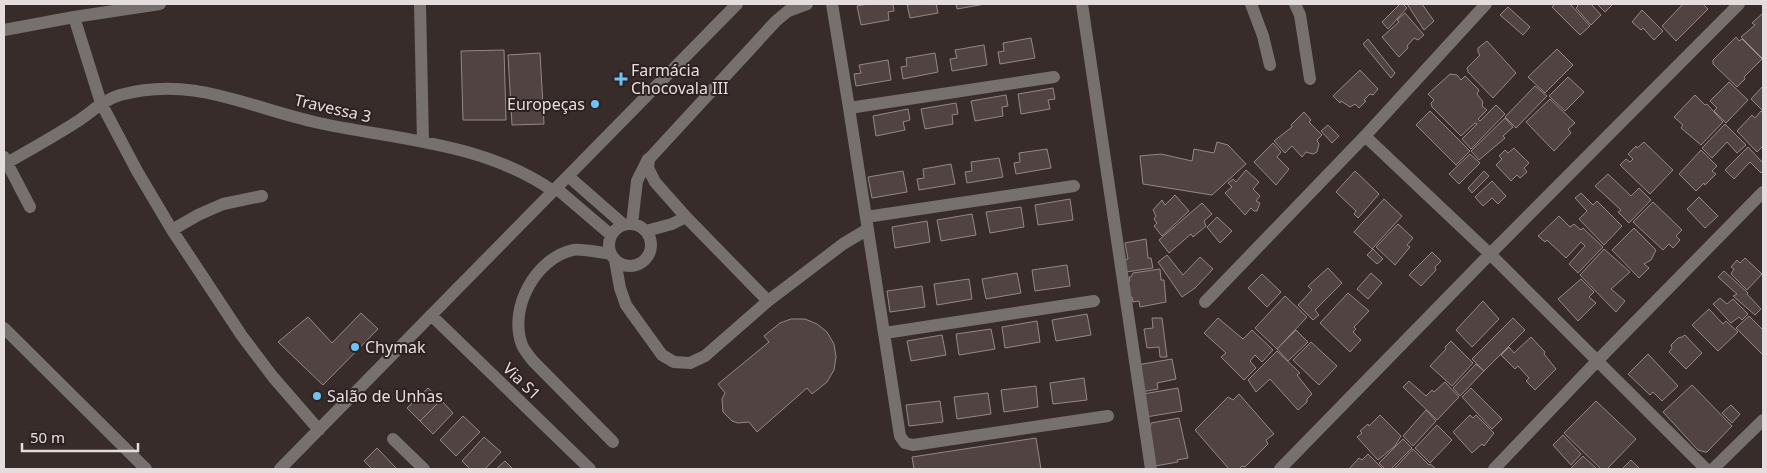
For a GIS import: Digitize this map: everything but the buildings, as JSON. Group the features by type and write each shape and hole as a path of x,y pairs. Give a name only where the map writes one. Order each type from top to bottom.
{"street":[{"path":"4,30 160,4"},
{"path":"420,4 422,142"},
{"path":"280,469 737,4"},
{"path":"628,224 637,180 649,159 776,21 788,11 807,4"},
{"path":"832,4 900,436 905,443 913,445 1108,416"},
{"path":"1082,4 1151,469"},
{"path":"1251,4 1263,36 1270,65"},
{"path":"1295,4 1300,15 1310,79"},
{"path":"1205,302 1365,136 1486,4"},
{"path":"1280,469 1490,254 1739,4"},
{"path":"74,17 101,103 137,171 172,230 242,336 272,377 319,430"},
{"path":"849,108 1054,77"},
{"name":"Travessa 3","path":"5,160 80,120 101,103 119,95 161,88 207,91 298,119 362,133 422,142 474,154 512,167 554,189 612,235"},
{"path":"1365,136 1490,254 1706,469"},
{"path":"649,159 648,168 655,182 768,301"},
{"path":"5,160 30,207"},
{"path":"568,176 628,224 640,226 646,231 649,236 651,249 645,260 640,264 627,266 613,257 576,249 564,252 550,261 528,285 518,311 518,328 522,346 532,360 613,442"},
{"path":"628,224 617,229 612,235 609,248 626,305 662,355 674,362 690,363 705,356 768,301 843,244 867,223 1074,186"},
{"path":"1494,469 1763,192"},
{"path":"172,230 198,215 223,204 262,196"},
{"path":"646,231 672,224 686,216"},
{"path":"885,333 1094,301"},
{"name":"Via S1","path":"431,315 590,469"},
{"path":"4,328 146,469"},
{"path":"1713,469 1763,420"},
{"path":"392,439 424,469"}],"place":[{"name":"Farmácia Chocovala III","path":"621,79"},
{"name":"Europeças","path":"595,104"},
{"name":"Chymak","path":"355,347"},
{"name":"Salão de Unhas","path":"317,396"}]}
